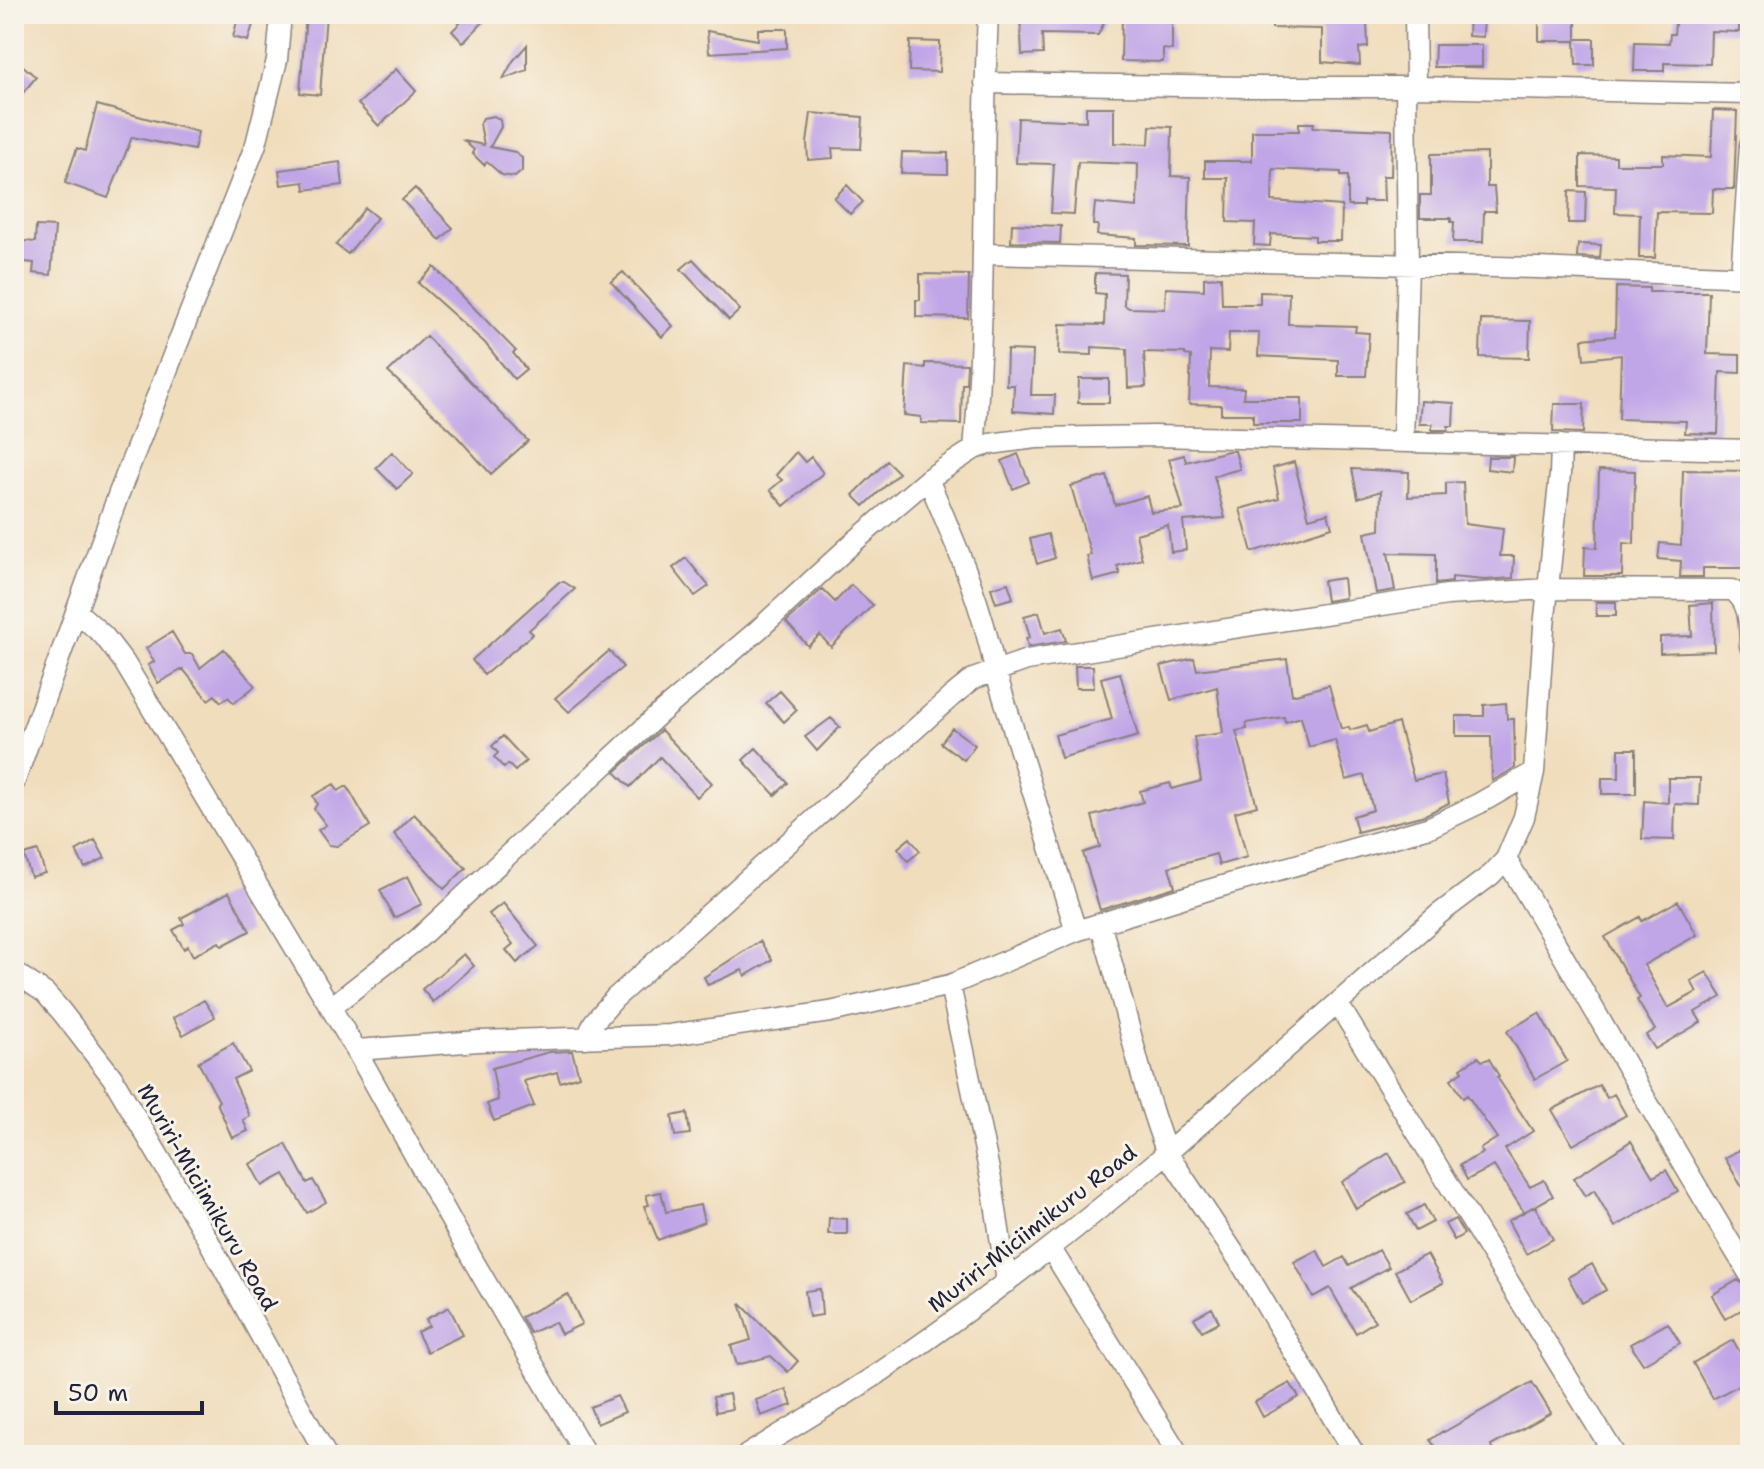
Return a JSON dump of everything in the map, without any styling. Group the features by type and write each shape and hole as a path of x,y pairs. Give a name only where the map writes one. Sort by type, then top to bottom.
{"street":[{"path":"14,783 170,360 256,144 277,60 281,14"},
{"path":"974,449 984,254 988,14"},
{"path":"1403,442 1415,14"},
{"path":"985,83 1750,94"},
{"path":"984,254 1746,276 1750,145"},
{"path":"331,1007 419,938 658,715 928,479 974,449 1012,440 1102,436 1750,450"},
{"path":"1100,924 1118,980 1143,1087 1167,1153 1439,914 1491,875 1506,859 1524,817 1534,772 1561,445"},
{"path":"928,479 972,581 987,627 995,670 1076,931"},
{"path":"587,1038 594,1022 615,998 952,696 973,679 995,670 1049,655 1305,615 1447,595 1547,589 1732,590 1741,596 1746,606 1750,646"},
{"path":"76,611 104,636 124,662 331,1007 586,1455"},
{"path":"356,1050 479,1041 670,1035 830,1012 950,985 1076,931 1430,827 1534,772"},
{"path":"1506,859 1750,1275"},
{"name":"Muriri-Miciimikuru Road","path":"21,976 61,1011 112,1077 207,1238 326,1455"},
{"path":"950,985 992,1184 1007,1282"},
{"path":"1338,1004 1615,1455"},
{"name":"Muriri-Miciimikuru Road","path":"747,1455 876,1375 1007,1282 1167,1153 1242,1265 1355,1455"},
{"path":"1051,1249 1179,1455"}],"building":[{"path":"239,14 256,14 248,41 233,37"},
{"path":"306,14 326,14 320,95 300,93"},
{"path":"451,14 491,14 463,43 452,31 460,23"},
{"path":"1020,14 1108,14 1098,35 1042,34 1043,54 1022,55"},
{"path":"1122,14 1172,14 1172,50 1163,49 1163,62 1121,61"},
{"path":"1272,14 1346,14 1346,22 1367,22 1368,47 1359,48 1360,65 1322,62 1322,29 1272,28"},
{"path":"1469,14 1484,14 1483,37 1468,36"},
{"path":"1539,14 1576,14 1576,39 1594,39 1594,65 1576,65 1575,41 1539,41"},
{"path":"1676,14 1739,14 1739,32 1711,31 1710,64 1664,63 1664,71 1634,71 1635,42 1669,43 1670,34 1674,34"},
{"path":"758,29 787,29 787,48 709,53 707,31 758,40"},
{"path":"910,41 940,42 939,72 909,71"},
{"path":"527,45 527,70 503,79 513,61"},
{"path":"1435,45 1482,45 1482,67 1434,67"},
{"path":"14,58 36,77 23,93 14,85"},
{"path":"396,69 416,91 379,126 358,104"},
{"path":"97,105 198,132 194,150 132,137 108,198 65,183 77,148 85,151"},
{"path":"1086,107 1114,107 1114,143 1149,144 1150,126 1172,127 1171,176 1190,177 1188,246 1136,245 1136,238 1097,235 1098,225 1093,225 1095,203 1137,207 1138,164 1078,162 1074,214 1051,213 1054,164 1016,163 1018,118 1086,121"},
{"path":"1713,110 1737,111 1734,189 1713,189 1712,213 1657,212 1655,258 1639,258 1640,214 1615,213 1616,187 1580,186 1580,155 1616,156 1616,164 1663,164 1663,155 1711,157"},
{"path":"811,113 863,117 861,149 832,148 833,158 808,160"},
{"path":"494,116 500,120 501,127 490,147 515,152 522,158 522,171 515,177 502,175 487,162 484,165 464,141 484,145 480,124 483,118"},
{"path":"1299,123 1314,123 1313,127 1392,130 1391,176 1383,176 1384,201 1363,201 1363,206 1348,206 1348,176 1341,176 1341,172 1273,169 1272,201 1342,206 1341,241 1315,241 1315,236 1271,234 1270,246 1254,245 1255,223 1227,222 1228,178 1205,178 1205,161 1252,161 1252,131 1299,131"},
{"path":"902,152 948,153 948,174 901,173"},
{"path":"1487,153 1487,187 1494,187 1496,211 1484,211 1483,242 1453,242 1454,222 1451,218 1420,218 1420,195 1431,195 1431,154"},
{"path":"340,162 343,185 305,190 304,182 281,185 279,170"},
{"path":"847,185 863,202 850,214 834,198"},
{"path":"415,188 453,228 440,240 402,200"},
{"path":"1569,191 1586,192 1585,223 1568,223"},
{"path":"365,208 377,218 348,254 336,245"},
{"path":"1012,224 1061,226 1060,243 1011,242"},
{"path":"36,226 55,227 51,275 33,273 34,263 14,261 14,240 35,242"},
{"path":"1578,244 1601,245 1600,258 1577,257"},
{"path":"693,259 740,310 729,320 681,269"},
{"path":"434,267 516,351 513,353 526,369 514,379 485,343 418,283"},
{"path":"623,272 673,326 662,337 611,282"},
{"path":"1095,273 1125,274 1124,305 1129,308 1165,309 1166,288 1204,290 1204,278 1221,277 1222,304 1260,304 1260,292 1289,293 1288,324 1356,326 1355,332 1369,333 1366,376 1338,376 1338,360 1258,356 1259,333 1229,333 1228,352 1210,351 1209,387 1244,388 1243,398 1302,398 1302,423 1253,423 1253,414 1221,414 1221,405 1189,404 1191,356 1185,353 1144,352 1146,387 1128,388 1127,349 1092,347 1092,355 1059,354 1060,324 1104,325 1105,294 1095,293"},
{"path":"920,274 969,275 968,318 916,317 916,300 920,300"},
{"path":"1616,287 1649,288 1649,292 1709,292 1707,354 1740,355 1740,373 1720,372 1718,434 1685,433 1686,421 1619,419 1621,355 1584,359 1582,339 1615,336"},
{"path":"1481,320 1530,321 1529,358 1480,357"},
{"path":"426,336 528,441 491,474 451,430 388,372"},
{"path":"1007,350 1033,351 1031,395 1055,395 1054,414 1013,411 1014,385 1006,385"},
{"path":"925,363 967,364 966,384 962,384 961,424 921,423 921,417 904,415 907,366 925,368"},
{"path":"1079,379 1109,379 1109,403 1078,403"},
{"path":"1421,401 1454,403 1453,426 1448,426 1448,430 1432,430 1432,424 1419,424"},
{"path":"1554,404 1584,404 1583,433 1553,432"},
{"path":"1235,451 1240,469 1214,476 1225,518 1183,521 1186,550 1171,552 1168,525 1136,534 1142,559 1117,566 1120,574 1093,581 1087,556 1091,555 1071,486 1107,476 1115,505 1147,496 1151,512 1183,509 1169,459 1184,455 1186,462"},
{"path":"392,452 413,474 397,489 376,468"},
{"path":"796,452 805,462 811,457 823,473 784,506 770,490 782,480 776,475"},
{"path":"1018,454 1029,482 1013,489 1002,461"},
{"path":"1488,457 1513,457 1512,472 1487,469"},
{"path":"887,461 899,473 864,506 853,495"},
{"path":"1294,462 1309,518 1328,513 1332,527 1252,552 1240,509 1279,498 1273,468"},
{"path":"1352,469 1409,472 1408,497 1446,495 1446,483 1463,482 1465,524 1503,529 1500,556 1514,556 1513,578 1485,580 1452,577 1452,582 1436,584 1436,554 1388,553 1395,590 1376,593 1365,533 1380,530 1381,491 1358,498"},
{"path":"1599,470 1635,471 1634,544 1623,543 1622,576 1584,576 1585,547 1597,548"},
{"path":"1683,470 1750,471 1744,568 1703,568 1703,577 1680,577 1681,561 1658,559 1660,543 1681,545"},
{"path":"1048,534 1055,558 1037,564 1030,539"},
{"path":"686,558 709,586 695,596 673,568"},
{"path":"1343,578 1345,598 1326,601 1323,581"},
{"path":"559,582 575,589 529,630 533,634 484,675 472,660"},
{"path":"1008,583 1013,598 996,603 991,588"},
{"path":"851,585 873,605 831,647 820,635 808,646 786,622 822,589 835,602"},
{"path":"1596,602 1616,602 1616,616 1596,616"},
{"path":"1713,603 1714,651 1660,653 1660,637 1692,636 1690,605"},
{"path":"1039,612 1045,633 1062,628 1066,641 1028,647 1026,638 1030,637 1024,616"},
{"path":"172,632 185,654 192,654 200,668 224,649 255,686 234,703 228,697 221,702 215,695 208,700 183,669 158,683 148,665 154,662 146,648"},
{"path":"609,651 623,667 569,712 555,698"},
{"path":"1194,658 1197,670 1287,659 1292,695 1329,685 1341,729 1367,725 1369,732 1398,723 1414,780 1443,774 1449,803 1425,815 1357,832 1353,816 1373,810 1364,775 1346,780 1335,740 1309,747 1301,717 1285,722 1284,717 1246,723 1247,729 1236,731 1257,806 1235,812 1247,857 1219,865 1216,854 1169,867 1175,887 1100,910 1083,853 1100,847 1092,816 1143,802 1140,791 1170,783 1172,789 1201,781 1194,737 1223,733 1217,687 1171,700 1161,666"},
{"path":"1075,666 1093,666 1094,688 1076,688"},
{"path":"1120,673 1138,736 1061,758 1055,735 1112,719 1101,678"},
{"path":"780,691 797,710 784,722 766,703"},
{"path":"1506,703 1507,719 1514,719 1515,768 1492,781 1491,736 1456,736 1456,716 1484,716 1484,705"},
{"path":"831,718 840,727 817,751 805,737"},
{"path":"952,728 975,745 964,760 941,743"},
{"path":"661,730 712,783 697,797 660,757 630,787 615,772"},
{"path":"503,736 526,761 515,771 508,764 504,768 494,757 498,753 492,746"},
{"path":"756,748 788,783 775,795 743,760"},
{"path":"1619,749 1636,749 1636,794 1602,794 1602,778 1619,778"},
{"path":"1668,778 1700,778 1699,805 1675,804 1674,840 1642,839 1644,801 1668,803"},
{"path":"334,784 338,791 347,786 370,826 337,846 329,845 318,830 326,825 314,809 317,804 313,796"},
{"path":"414,814 466,868 444,889 394,834"},
{"path":"910,838 920,851 908,861 898,848"},
{"path":"95,840 105,858 85,868 76,851"},
{"path":"38,851 45,873 31,877 24,855"},
{"path":"408,876 422,904 394,918 380,890"},
{"path":"229,892 250,931 222,946 219,942 193,956 188,946 184,949 173,930 184,924 181,918"},
{"path":"1678,901 1697,935 1644,965 1668,1008 1697,992 1691,981 1707,972 1722,997 1695,1012 1701,1022 1655,1049 1646,1035 1655,1030 1605,937 1640,917 1642,921"},
{"path":"503,903 538,946 517,963 506,950 513,944 489,914"},
{"path":"760,941 772,960 745,976 742,970 708,985 704,977"},
{"path":"464,954 474,966 433,1002 422,989"},
{"path":"204,1000 215,1017 183,1035 173,1018"},
{"path":"1539,1013 1567,1061 1535,1079 1507,1031"},
{"path":"233,1043 249,1071 233,1079 250,1116 243,1120 248,1131 232,1138 217,1103 219,1101 198,1062"},
{"path":"572,1051 579,1076 560,1082 557,1072 524,1081 534,1106 494,1121 487,1104 498,1100 492,1068 549,1052"},
{"path":"1478,1057 1482,1061 1489,1059 1497,1077 1533,1131 1505,1149 1530,1187 1544,1180 1553,1196 1524,1212 1494,1166 1467,1180 1460,1165 1483,1153 1480,1149 1497,1138 1467,1095 1463,1098 1451,1079"},
{"path":"1599,1085 1607,1098 1614,1094 1626,1115 1573,1145 1552,1110"},
{"path":"687,1113 690,1134 675,1136 672,1116"},
{"path":"1631,1141 1653,1177 1666,1170 1678,1191 1615,1227 1594,1190 1586,1196 1574,1178"},
{"path":"286,1144 307,1183 313,1180 326,1202 307,1213 284,1174 262,1186 250,1164"},
{"path":"1739,1150 1742,1156 1750,1152 1750,1201 1725,1158"},
{"path":"1389,1153 1405,1182 1356,1209 1342,1182"},
{"path":"661,1192 666,1212 700,1205 704,1222 658,1240 644,1206 649,1205 646,1195"},
{"path":"1424,1205 1433,1222 1416,1231 1407,1214"},
{"path":"1535,1206 1553,1239 1526,1254 1508,1221"},
{"path":"829,1218 847,1219 847,1234 828,1234"},
{"path":"1455,1219 1464,1234 1454,1240 1445,1224"},
{"path":"1317,1250 1326,1267 1344,1257 1349,1266 1379,1250 1389,1267 1351,1288 1375,1321 1356,1333 1330,1288 1313,1297 1294,1262"},
{"path":"1427,1254 1443,1283 1411,1300 1395,1271"},
{"path":"1592,1264 1606,1290 1582,1303 1568,1277"},
{"path":"1738,1280 1750,1292 1750,1305 1725,1319 1712,1295"},
{"path":"820,1289 822,1315 809,1317 805,1291"},
{"path":"568,1294 582,1324 561,1334 555,1322 530,1333 521,1317"},
{"path":"740,1303 798,1361 788,1372 771,1356 737,1365 731,1346 751,1340"},
{"path":"449,1307 463,1335 427,1352 417,1332 429,1326 426,1319"},
{"path":"1212,1308 1219,1322 1202,1331 1194,1318"},
{"path":"1668,1323 1680,1343 1643,1364 1630,1344"},
{"path":"1733,1340 1750,1370 1750,1379 1713,1399 1693,1363"},
{"path":"1532,1382 1551,1413 1491,1446 1494,1455 1417,1455 1434,1445 1430,1440 1443,1431"},
{"path":"1290,1383 1299,1397 1263,1417 1255,1402"},
{"path":"786,1389 792,1405 761,1416 756,1400"},
{"path":"729,1394 732,1409 716,1412 713,1397"},
{"path":"617,1396 625,1412 597,1424 590,1407"}]}
